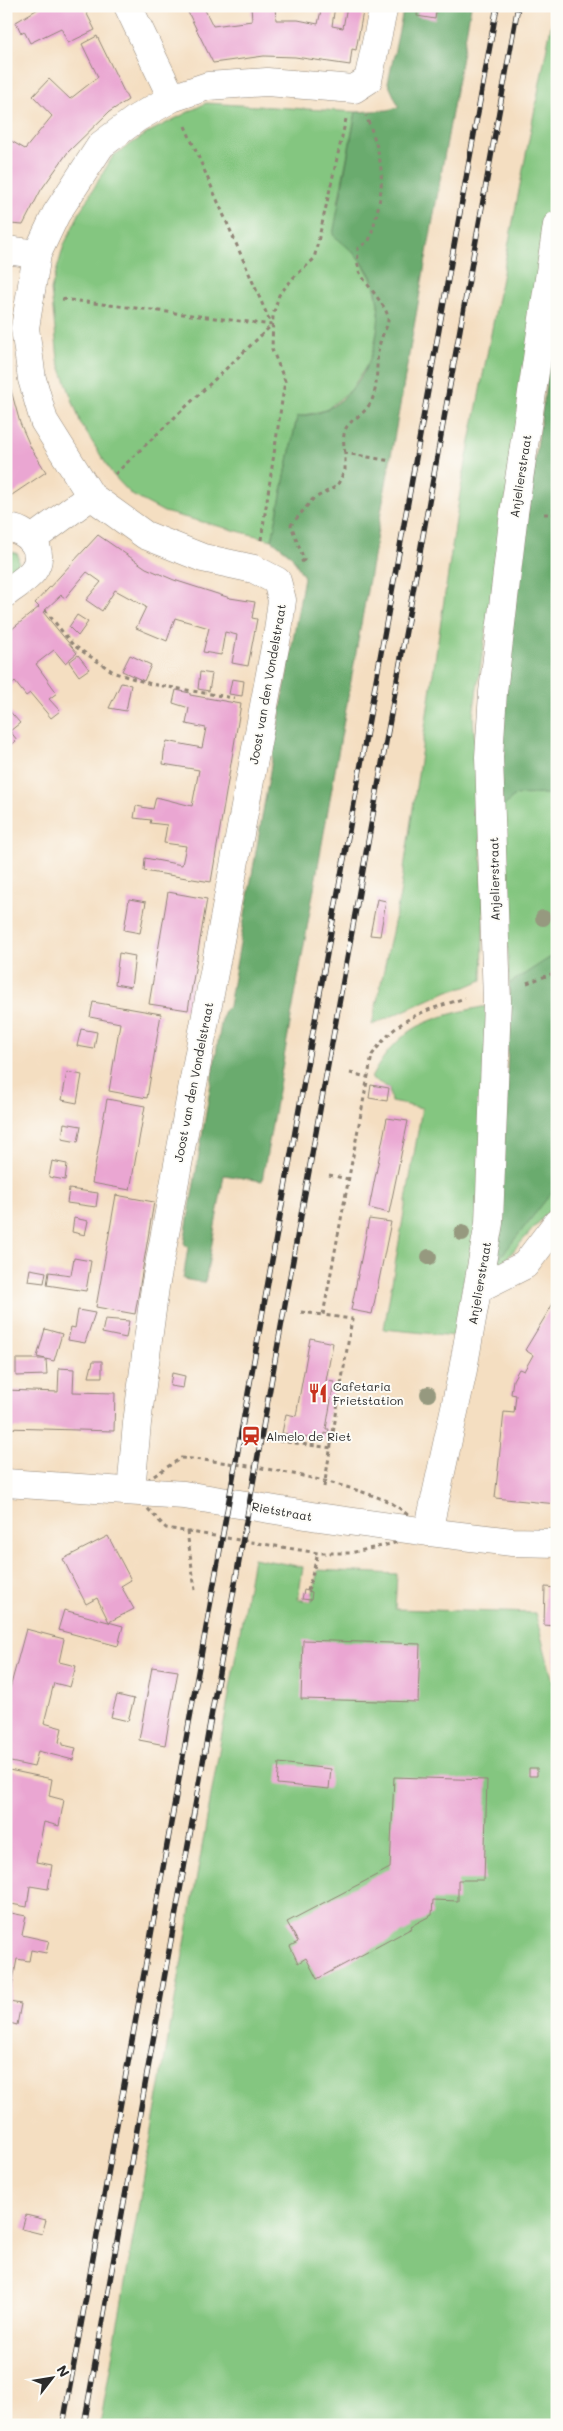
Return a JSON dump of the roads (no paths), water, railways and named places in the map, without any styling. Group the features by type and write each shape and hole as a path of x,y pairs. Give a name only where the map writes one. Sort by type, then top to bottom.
{"street":[{"path":"128,6 172,98"},
{"path":"31,540 91,496 44,421 16,327 30,295 37,254 56,214 101,145 137,118 172,98 208,86 257,83 354,89 368,80 384,6"},
{"name":"Anjelierstraat","path":"428,1532 479,1288 489,1223 497,1001 489,756 494,692 514,513 557,225"},
{"path":"6,250 37,254"},
{"name":"Joost van den Vondelstraat","path":"91,496 145,535 204,558 254,569 277,581 282,600 278,631 155,1287 137,1423 131,1491"},
{"path":"6,528 20,531 38,549 38,559 34,570 6,593"},
{"path":"479,1288 525,1265 557,1223"},
{"name":"Rietstraat","path":"6,1483 184,1495 318,1517 428,1532 512,1542 557,1543"}],"water":[{"path":"557,737 557,817 548,794 555,774 552,755"}],"railway":[{"path":"63,2425 497,6"},
{"path":"84,2425 518,6"}],"place":[{"name":"Cafetaria Frietstation","path":"318,1393"},
{"name":"Almelo de Riet","path":"251,1436"}]}
